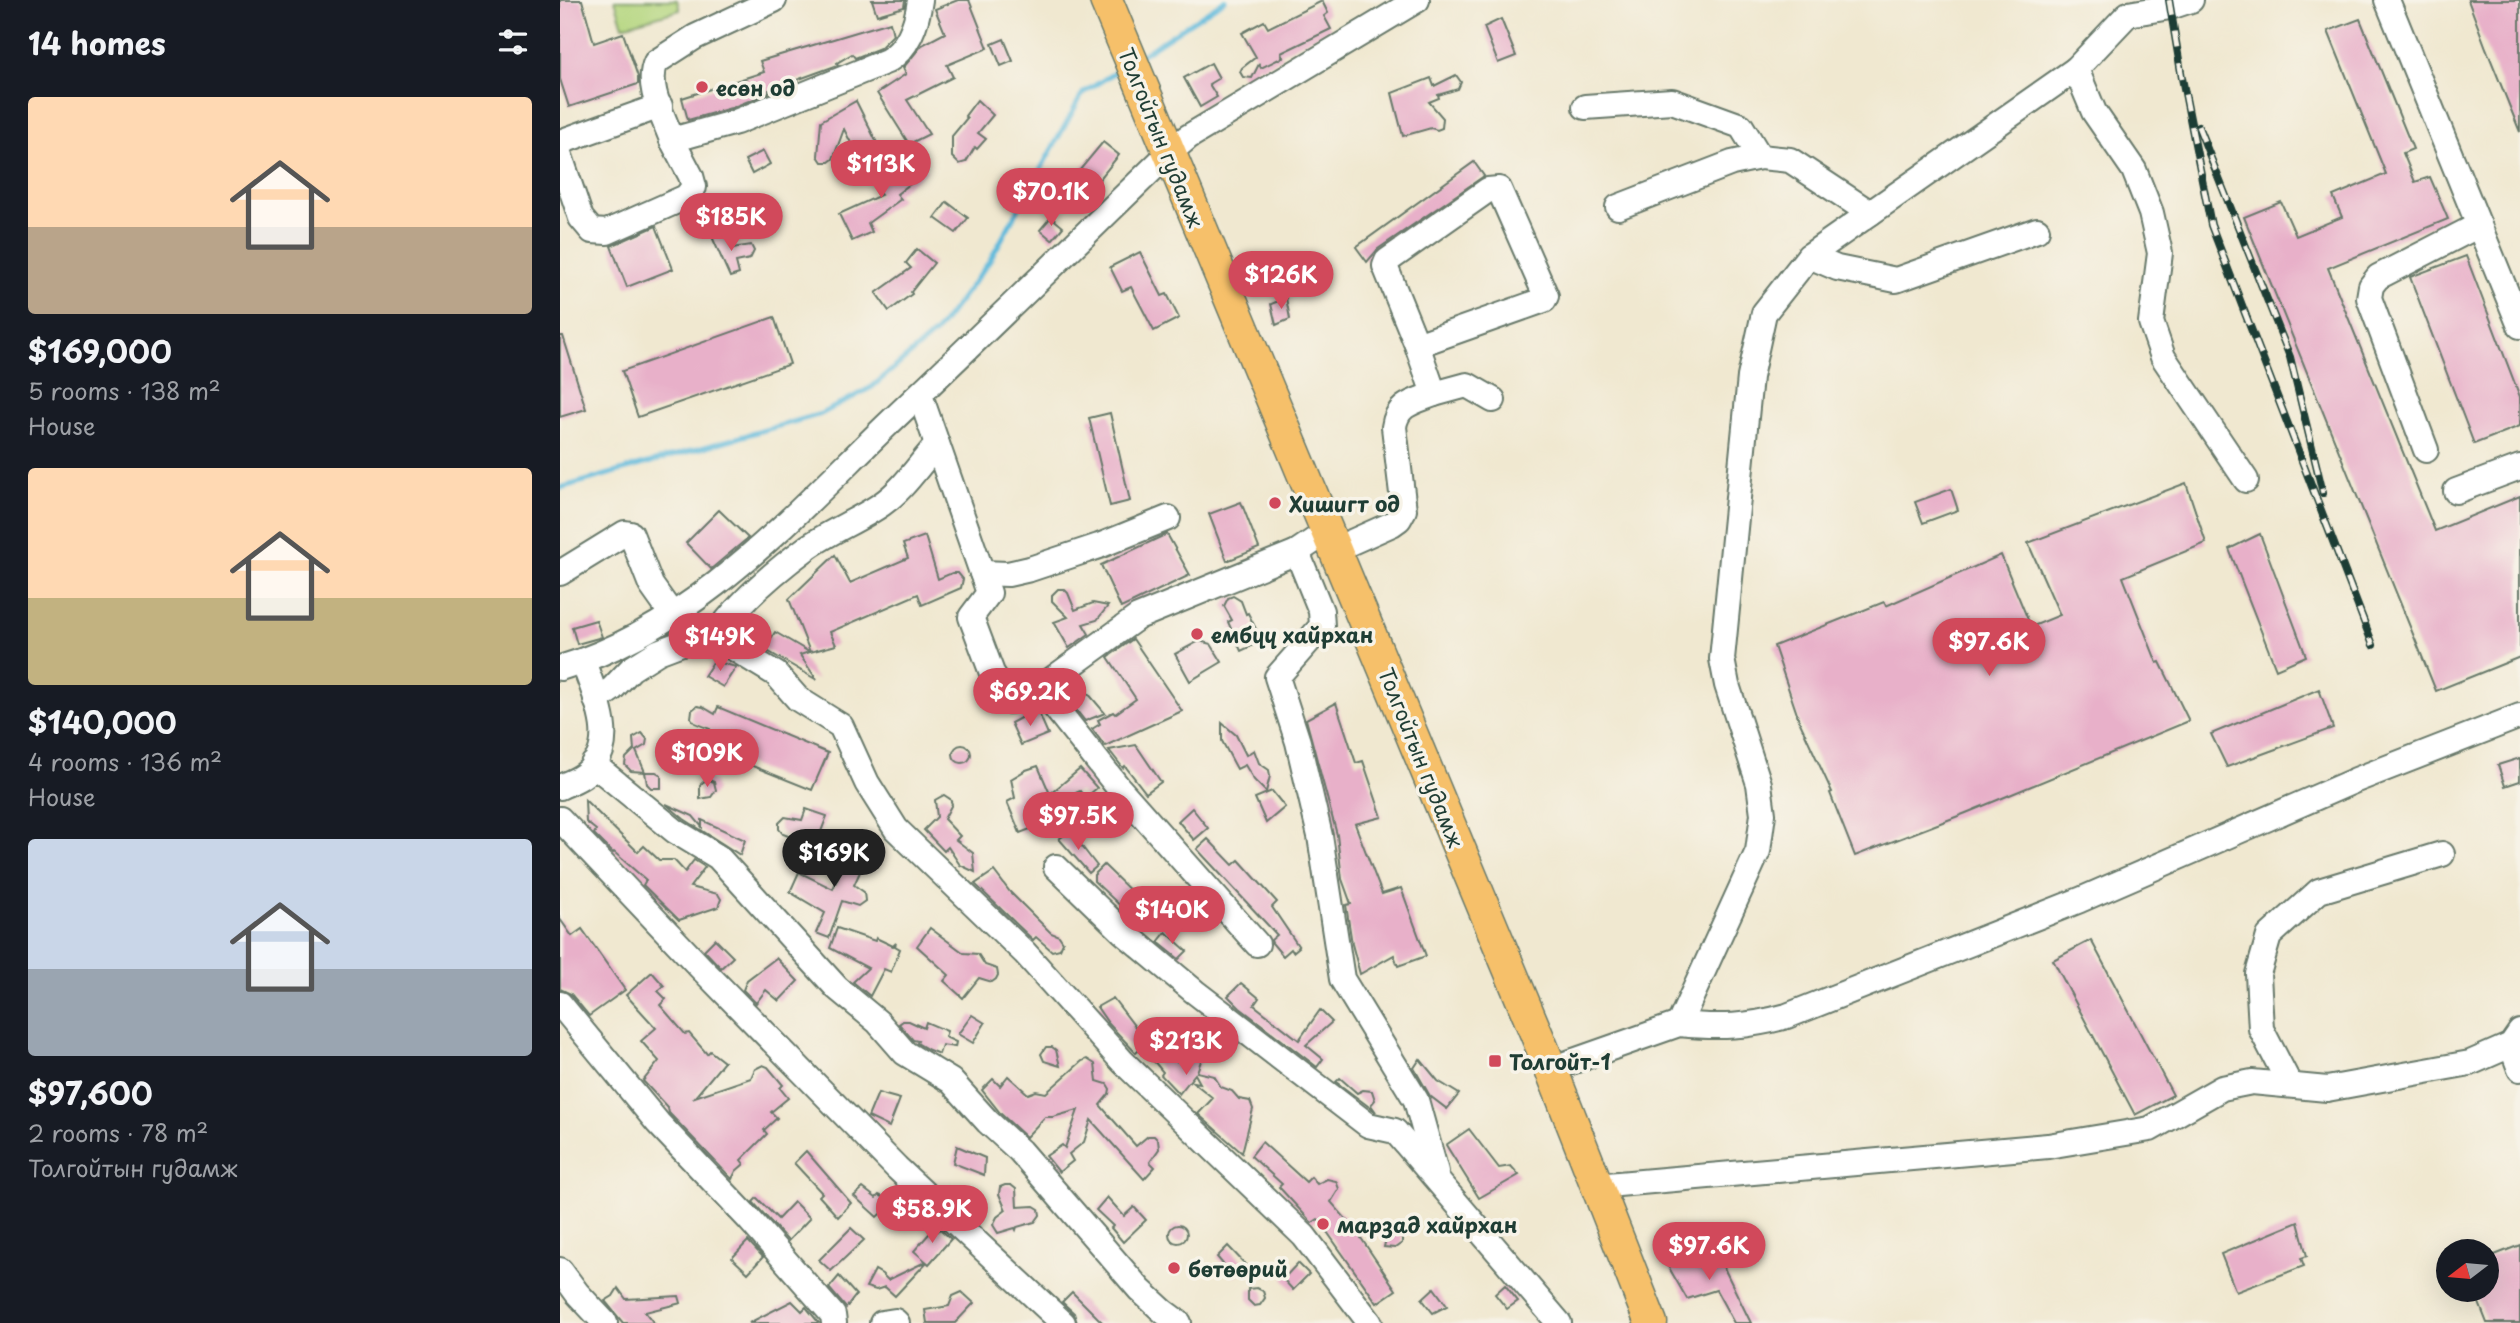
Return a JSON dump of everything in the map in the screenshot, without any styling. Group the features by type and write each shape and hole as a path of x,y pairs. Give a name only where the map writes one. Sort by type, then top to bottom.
{"main road":[{"name":"Толгойтын гудамж","path":"1108,5 1550,1069 1650,1323"}],"street":[{"path":"560,156 564,183 581,218 592,231 607,232 686,197 694,187 672,140 653,89 653,69 656,62 695,37 774,0"},
{"path":"672,140 736,122 887,61 907,44 920,0"},
{"path":"560,787 586,774 603,750 604,724 596,699 572,665 631,641 673,616 752,554 1188,137 1417,0"},
{"path":"1679,1024 1758,851 1763,814 1759,784 1727,685 1722,659 1749,377 1764,313 1809,256 2076,69 2124,7 2170,7 2191,0"},
{"path":"2387,0 2520,326"},
{"path":"2076,69 2094,112 2134,170 2151,213 2160,253 2151,322 2164,357 2246,480"},
{"path":"1585,107 1672,101 1741,126 1760,157"},
{"path":"560,142 660,106"},
{"path":"1618,206 1732,163 1760,157 1790,160 1870,213"},
{"path":"1417,345 1546,296 1499,189 1488,190 1385,265 1434,394"},
{"path":"2426,450 2369,298 2371,286 2378,276 2479,225"},
{"path":"1809,256 1837,268 1896,280 2037,230"},
{"path":"919,395 989,593 971,617 992,673 1010,701 1040,688 1138,617 1297,552 1392,524 1404,510 1394,427 1395,416 1402,407 1467,385 1493,400"},
{"path":"715,637 727,620 755,592 809,547 884,503 911,477 937,445"},
{"path":"2456,491 2520,467"},
{"path":"982,573 1008,574 1030,569 1099,546 1168,518"},
{"path":"560,573 625,533 631,534 652,585 673,616"},
{"path":"1297,552 1321,611 1322,626 1277,677 1298,741 1320,836 1342,979 1416,1100 1438,1179"},
{"path":"596,699 612,689 631,669 658,652 695,638 715,637 776,674 798,699 841,726 867,783 896,829 1025,953 1123,1062 1304,1236 1370,1323"},
{"path":"1040,688 1118,787 1257,944"},
{"path":"1550,1069 1679,1024 1750,1026 1787,1016 2080,900 2357,780 2520,716"},
{"path":"593,764 676,831 718,857 837,988 878,1022 905,1053 951,1081 988,1122 1020,1151 1140,1290 1180,1323"},
{"path":"560,818 700,968 897,1168 1063,1323"},
{"path":"2290,1086 2261,1029 2258,974 2269,936 2319,891 2442,854"},
{"path":"1056,867 1122,931 1195,992 1368,1125 1395,1131 1559,1323"},
{"path":"560,1004 659,1122 833,1315 834,1323"},
{"path":"1596,1186 2048,1146 2150,1129 2222,1088 2252,1082 2327,1089 2392,1079 2470,1063 2515,1039 2520,1069"},
{"path":"560,1270 576,1293 605,1323"},
{"path":"882,1323 897,1323"}],"green space":[{"path":"615,0 677,0 680,10 623,26"}],"building":[{"path":"560,0 582,0 594,43 623,33 638,84 569,107 560,79"},
{"path":"872,0 905,0 904,7 877,15"},
{"path":"958,0 969,0 988,48 947,65 953,77 907,100 929,134 909,144 877,93 906,74 903,68 922,45 945,33 935,9"},
{"path":"2468,0 2520,0 2520,132 2486,48"},
{"path":"1322,1 1328,13 1324,16 1331,29 1281,53 1283,57 1261,68 1259,64 1252,78 1243,77 1240,72 1242,68 1256,57 1242,33 1264,21 1268,28"},
{"path":"1501,19 1516,56 1498,63 1484,27"},
{"path":"2360,19 2413,149 2403,153 2415,182 2430,177 2448,219 2328,268 2435,531 2520,496 2520,657 2436,691 2244,217 2281,202 2296,236 2342,217 2333,196 2386,174 2328,31"},
{"path":"890,22 893,35 880,48 855,58 852,54 837,63 838,65 769,90 769,93 731,108 688,120 682,98 764,72 760,61"},
{"path":"1004,39 1013,61 1001,66 992,44"},
{"path":"1211,63 1219,78 1209,84 1217,97 1200,107 1184,78"},
{"path":"1456,75 1461,82 1458,89 1438,95 1439,98 1429,102 1443,118 1442,128 1431,128 1403,136 1392,93 1431,78 1434,86"},
{"path":"977,100 993,115 978,133 986,139 977,149 975,147 966,162 959,164 952,157 952,136"},
{"path":"856,101 884,157 863,167 844,129 833,159 822,162 818,156 821,121"},
{"path":"1103,142 1119,155 1086,196 1069,183"},
{"path":"763,151 770,164 752,174 745,160"},
{"path":"916,157 927,171 897,194 901,199 868,223 872,232 852,241 839,214 881,195 875,188"},
{"path":"1474,162 1484,176 1378,249 1367,262 1356,247"},
{"path":"947,202 968,218 956,233 935,218"},
{"path":"1051,217 1063,227 1052,240 1040,230"},
{"path":"656,226 673,269 627,287 611,246"},
{"path":"716,233 728,233 732,248 751,245 754,251 750,259 736,262 739,274 730,277 713,239"},
{"path":"917,249 934,263 912,294 889,311 876,293 911,268 906,263"},
{"path":"1140,252 1162,296 1167,294 1179,318 1154,331 1131,287 1122,291 1110,267"},
{"path":"2466,256 2520,397 2520,426 2474,444 2410,277"},
{"path":"1286,298 1290,319 1276,325 1271,304"},
{"path":"774,317 790,364 638,417 622,371"},
{"path":"560,336 563,336 586,409 560,417"},
{"path":"1110,413 1130,501 1110,506 1089,418"},
{"path":"2186,483 2206,543 2123,577 2157,663 2160,662 2189,721 1855,856 1830,793 1832,792 1800,723 1774,646 1884,602 1886,606 2001,555 2031,627 2060,615 2028,543"},
{"path":"1951,489 1958,510 1923,523 1915,502"},
{"path":"1241,502 1259,548 1227,561 1209,514"},
{"path":"719,510 748,538 711,569 686,543"},
{"path":"1167,534 1190,575 1121,608 1101,565"},
{"path":"2260,534 2306,656 2276,669 2229,549"},
{"path":"925,536 938,579 958,573 963,579 961,588 922,605 918,594 830,632 836,645 810,652 789,599 835,555 850,583 908,558 903,544"},
{"path":"1058,589 1064,589 1068,593 1075,610 1093,603 1108,606 1097,620 1083,624 1089,634 1069,648 1054,622 1068,617 1052,601 1052,595"},
{"path":"1233,596 1241,601 1262,641 1241,651 1228,622 1232,620 1224,606 1228,598"},
{"path":"596,620 602,637 577,644 572,627"},
{"path":"750,620 772,637 775,632 809,652 800,655 817,680 740,635"},
{"path":"1133,639 1182,711 1105,746 1092,729 1100,724 1098,720 1113,712 1115,714 1136,699 1108,657"},
{"path":"1199,641 1211,644 1222,662 1190,681 1175,654"},
{"path":"714,661 736,667 723,687 704,676"},
{"path":"1081,685 1105,713 1085,721 1066,697"},
{"path":"2319,689 2333,728 2227,767 2211,734"},
{"path":"1336,703 1356,763 1363,761 1382,817 1355,824 1382,894 1401,888 1426,956 1398,966 1394,955 1360,974 1352,944 1346,905 1351,904 1342,879 1337,835 1306,719"},
{"path":"697,706 715,714 718,707 828,753 812,790 703,746 710,729 695,723 691,718 692,710"},
{"path":"1037,709 1048,734 1021,745 1011,723"},
{"path":"1222,723 1236,735 1246,755 1254,750 1259,763 1269,770 1266,792 1254,780 1245,765 1237,769 1222,741"},
{"path":"642,733 647,739 646,745 636,751 645,772 631,771 625,765 626,758 634,750 633,738"},
{"path":"962,745 968,748 971,754 968,760 962,763 956,760 953,754 956,748"},
{"path":"1136,745 1161,782 1146,793 1109,750"},
{"path":"2520,758 2520,781 2505,786 2498,765"},
{"path":"1038,766 1050,794 1080,769 1097,788 1085,798 1080,791 1028,815 1033,828 1020,833 1007,802 1015,798 1011,779"},
{"path":"645,772 661,775 661,788 651,788 647,784"},
{"path":"707,779 714,782 716,790 711,797 700,799 700,785"},
{"path":"1272,791 1285,807 1266,823 1255,798"},
{"path":"944,795 952,804 944,819 960,836 956,840 973,853 975,872 960,865 948,847 944,851 924,830 937,817 935,800"},
{"path":"585,800 638,852 644,846 659,860 674,860 685,872 694,860 705,867 690,887 718,894 721,899 718,907 679,920 643,885 646,880 594,834 596,830 586,822"},
{"path":"666,804 693,816 702,827 702,820 745,840 740,855 684,819"},
{"path":"1192,808 1208,828 1194,840 1178,821"},
{"path":"806,809 827,816 815,847 783,834 779,829 779,823 785,817 802,820"},
{"path":"1070,831 1097,866 1089,873 1059,839"},
{"path":"1208,839 1233,865 1239,860 1277,902 1272,907 1299,947 1293,952 1291,949 1283,956 1271,940 1277,935 1197,849"},
{"path":"854,841 871,848 854,885 864,892 865,901 858,906 842,901 829,938 816,933 825,913 790,892 799,872 833,889"},
{"path":"1104,865 1142,902 1129,914 1094,881 1094,875"},
{"path":"994,871 1010,892 1051,933 1059,936 1063,942 1060,949 1052,951 1036,937 1033,940 975,884"},
{"path":"1159,907 1167,914 1164,928 1150,919 1148,908"},
{"path":"560,919 572,936 582,929 625,990 589,1016 571,994 560,989"},
{"path":"837,928 875,941 876,938 893,946 896,943 895,946 900,949 891,972 884,969 870,996 853,982 868,968 830,948"},
{"path":"930,928 964,953 978,954 985,965 997,969 996,979 992,982 979,978 963,998 944,981 949,975 917,946"},
{"path":"1166,932 1187,951 1179,959 1158,942"},
{"path":"715,939 733,957 721,968 704,950"},
{"path":"2091,940 2173,1095 2135,1115 2053,960"},
{"path":"776,958 798,981 779,1001 766,990 756,1003 743,990 747,980"},
{"path":"652,972 664,986 658,991 666,999 660,1005 707,1054 710,1051 724,1062 695,1097 751,1078 755,1069 763,1065 768,1067 783,1085 780,1088 788,1098 771,1112 777,1118 764,1130 767,1134 741,1160 744,1164 732,1179 669,1113 668,1108 643,1081 659,1061 641,1041 656,1028 626,995"},
{"path":"1241,983 1259,998 1254,1005 1299,1040 1320,1010 1332,1022 1306,1045 1323,1059 1317,1067 1228,996"},
{"path":"1113,998 1139,1032 1146,1026 1158,1038 1160,1036 1177,1061 1188,1049 1199,1050 1202,1058 1197,1072 1214,1076 1221,1087 1232,1091 1239,1099 1250,1101 1253,1109 1242,1153 1198,1114 1213,1098 1193,1082 1200,1083 1195,1074 1179,1094 1161,1075 1163,1072 1142,1047 1136,1053 1108,1023 1097,1007"},
{"path":"972,1015 985,1023 973,1043 958,1034"},
{"path":"903,1021 924,1028 926,1022 947,1031 945,1037 956,1042 955,1047 942,1045 939,1054 929,1050 913,1040 899,1024"},
{"path":"1046,1047 1056,1050 1060,1066 1044,1061 1041,1054"},
{"path":"1087,1059 1095,1064 1097,1081 1107,1084 1110,1089 1100,1105 1136,1146 1148,1136 1154,1136 1158,1140 1159,1149 1150,1162 1155,1167 1144,1179 1091,1120 1084,1142 1069,1154 1073,1161 1059,1172 1046,1156 1062,1145 1065,1148 1078,1110 1045,1117 1026,1137 1001,1114 982,1090 993,1079 1000,1086 1008,1076 1028,1094 1036,1091 1046,1093"},
{"path":"1420,1059 1438,1081 1459,1094 1447,1109 1430,1096 1414,1068"},
{"path":"1340,1078 1357,1093 1363,1090 1372,1091 1375,1100 1371,1105 1376,1112 1336,1082"},
{"path":"878,1093 900,1099 889,1127 868,1117"},
{"path":"1469,1129 1499,1168 1511,1166 1519,1175 1479,1198 1446,1145"},
{"path":"1262,1142 1306,1182 1311,1177 1317,1184 1327,1179 1336,1181 1339,1189 1331,1202 1355,1229 1396,1290 1377,1303 1318,1219 1312,1223 1279,1187 1282,1184 1251,1156"},
{"path":"957,1146 985,1158 984,1175 953,1163"},
{"path":"806,1151 851,1203 838,1217 819,1196 822,1193 794,1163"},
{"path":"1005,1185 1016,1189 1017,1207 1034,1206 1039,1209 1040,1215 1035,1222 1017,1227 1016,1230 1015,1228 998,1233 993,1225 997,1217 1006,1210 999,1194 1000,1187"},
{"path":"863,1188 876,1198 879,1195 893,1202 877,1217 854,1196"},
{"path":"1107,1197 1124,1216 1134,1207 1146,1220 1123,1242 1111,1228 1113,1226 1096,1210"},
{"path":"757,1198 778,1219 794,1202 810,1218 788,1241 753,1202"},
{"path":"2298,1222 2307,1256 2301,1258 2304,1266 2236,1292 2221,1254"},
{"path":"1178,1225 1184,1228 1187,1234 1184,1240 1178,1243 1172,1240 1169,1234 1172,1228"},
{"path":"935,1227 951,1239 929,1264 914,1251"},
{"path":"851,1228 864,1240 831,1271 819,1260"},
{"path":"1394,1230 1402,1234 1402,1243 1395,1248 1384,1247 1387,1234"},
{"path":"748,1241 763,1257 748,1273 732,1258"},
{"path":"2520,1245 2520,1323 2487,1323 2479,1302 2499,1302 2499,1253"},
{"path":"1228,1246 1247,1266 1234,1277 1217,1257"},
{"path":"1715,1248 1751,1323 1734,1323 1716,1290 1687,1299 1668,1266 1682,1256 1684,1261"},
{"path":"925,1262 895,1296 885,1287 876,1290 866,1287 875,1270 888,1280"},
{"path":"1298,1263 1309,1274 1293,1290 1283,1279"},
{"path":"839,1276 856,1295 846,1308 829,1288"},
{"path":"1505,1285 1518,1301 1507,1309 1495,1294"},
{"path":"618,1288 626,1299 679,1296 681,1303 645,1312 654,1323 623,1323 605,1301 613,1296"},
{"path":"1257,1288 1263,1291 1265,1298 1260,1305 1254,1306 1248,1300 1248,1289"},
{"path":"1434,1288 1447,1306 1433,1313 1422,1299"},
{"path":"962,1292 974,1303 955,1323 927,1323 925,1310 949,1306 953,1296"},
{"path":"1072,1292 1103,1323 1077,1323 1074,1313 1062,1302"},
{"path":"792,1301 802,1311 806,1307 819,1323 749,1323"}],"waterway":[{"path":"1140,56 1225,0"},
{"path":"560,488 821,414 872,387 936,332 989,262 1083,93 1123,67"}],"railway":[{"path":"2169,0 2211,225 2373,645"},
{"path":"2198,126 2290,357 2323,493"}],"place":[{"name":"есөн од","path":"702,87"},
{"name":"Хишигт од","path":"1275,503"},
{"name":"ембүү хайрхан","path":"1197,634"},
{"name":"Толгойт-1","path":"1495,1061"},
{"name":"марзад хайрхан","path":"1323,1224"},
{"name":"бөтөөрий","path":"1174,1268"}]}
